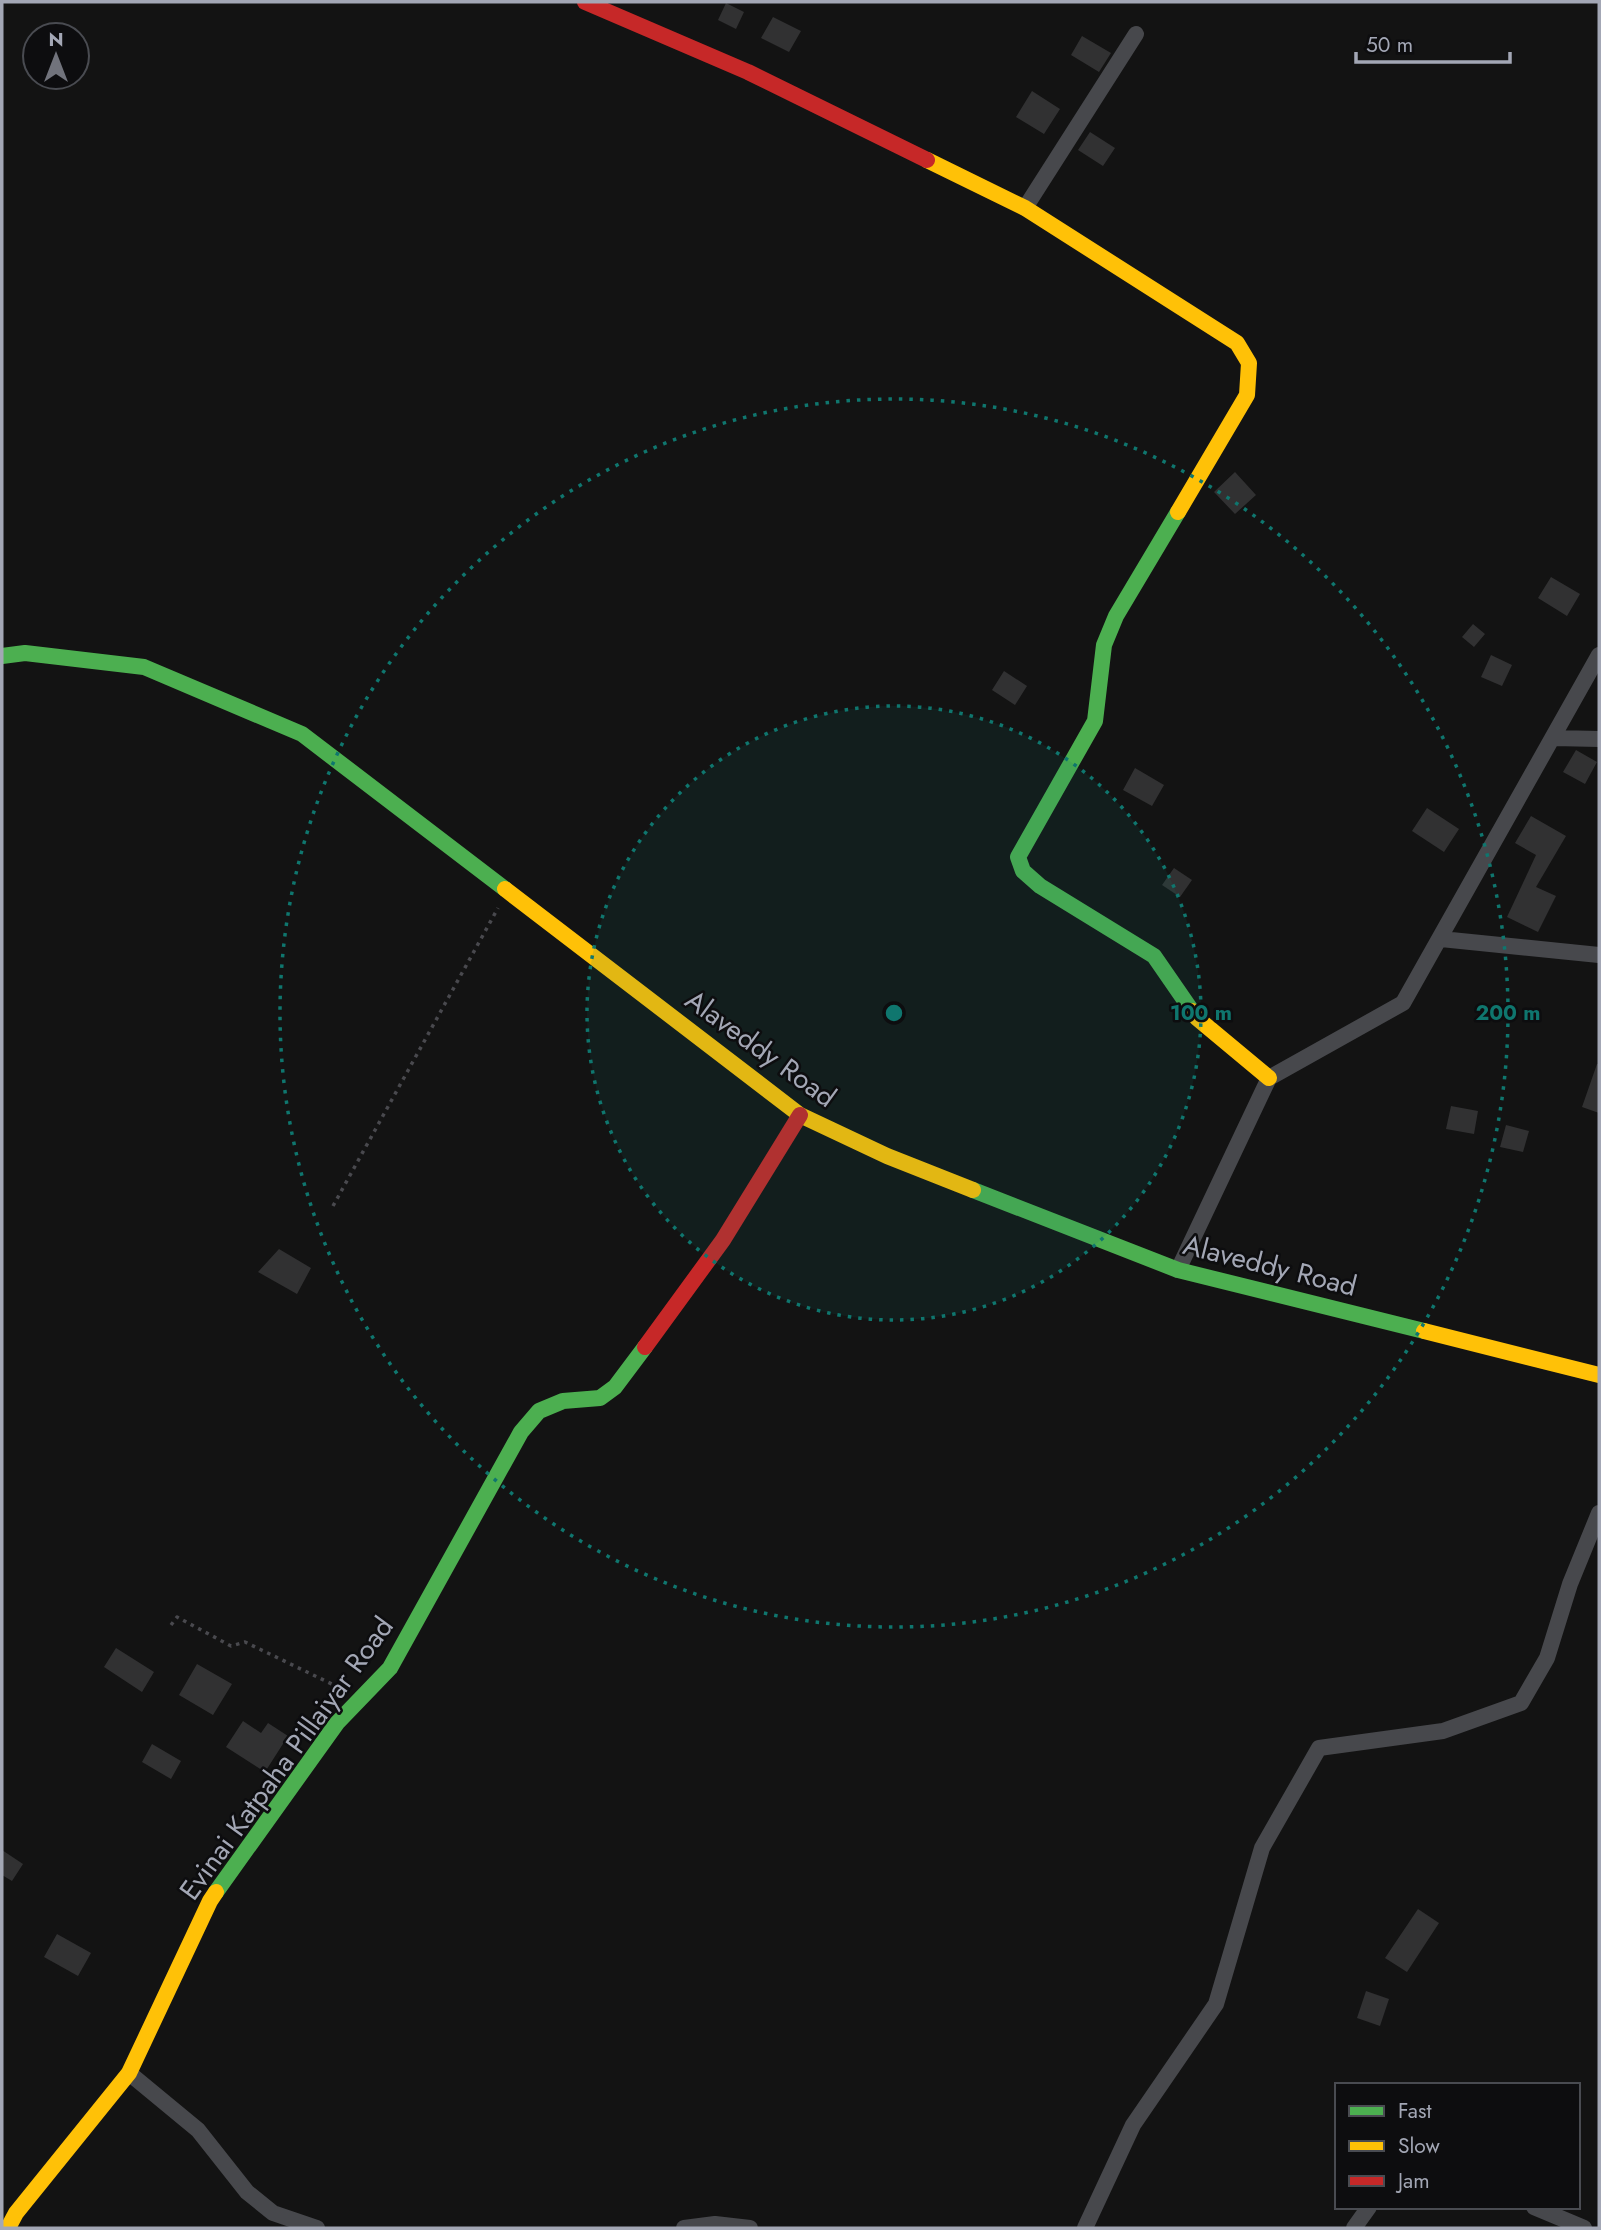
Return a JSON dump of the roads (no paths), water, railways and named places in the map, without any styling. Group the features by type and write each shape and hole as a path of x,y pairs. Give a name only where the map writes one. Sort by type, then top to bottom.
{"street":[{"path":"585,2 748,72 1025,208 1237,343 1249,363 1247,395 1116,616 1104,645 1095,721 1018,858 1023,871 1040,886 1154,956 1198,1018 1269,1078"},
{"path":"1025,208 1136,34"},
{"name":"Alaveddy Road","path":"2,656 26,653 144,667 302,734 800,1115 887,1156 1178,1270 1599,1375"},
{"path":"1178,1270 1269,1078 1403,1003 1599,655"},
{"path":"1554,738 1599,739"},
{"path":"1441,939 1599,955"},
{"name":"Evinai Katpaha Pillaiyar Road","path":"8,2228 16,2213 129,2073 210,1901 337,1723 390,1668 521,1432 539,1411 563,1401 600,1398 615,1387 723,1240 800,1115"},
{"path":"1085,2228 1133,2125 1216,2004 1262,1849 1319,1748 1443,1731 1521,1703 1547,1658 1570,1584 1599,1513"},
{"path":"129,2073 198,2130 247,2192 273,2213 317,2228"},
{"path":"1354,2228 1368,2209"},
{"path":"1539,2209 1584,2228"},
{"path":"684,2228 715,2224 750,2228"},
{"path":"2,2226 8,2228"}]}
